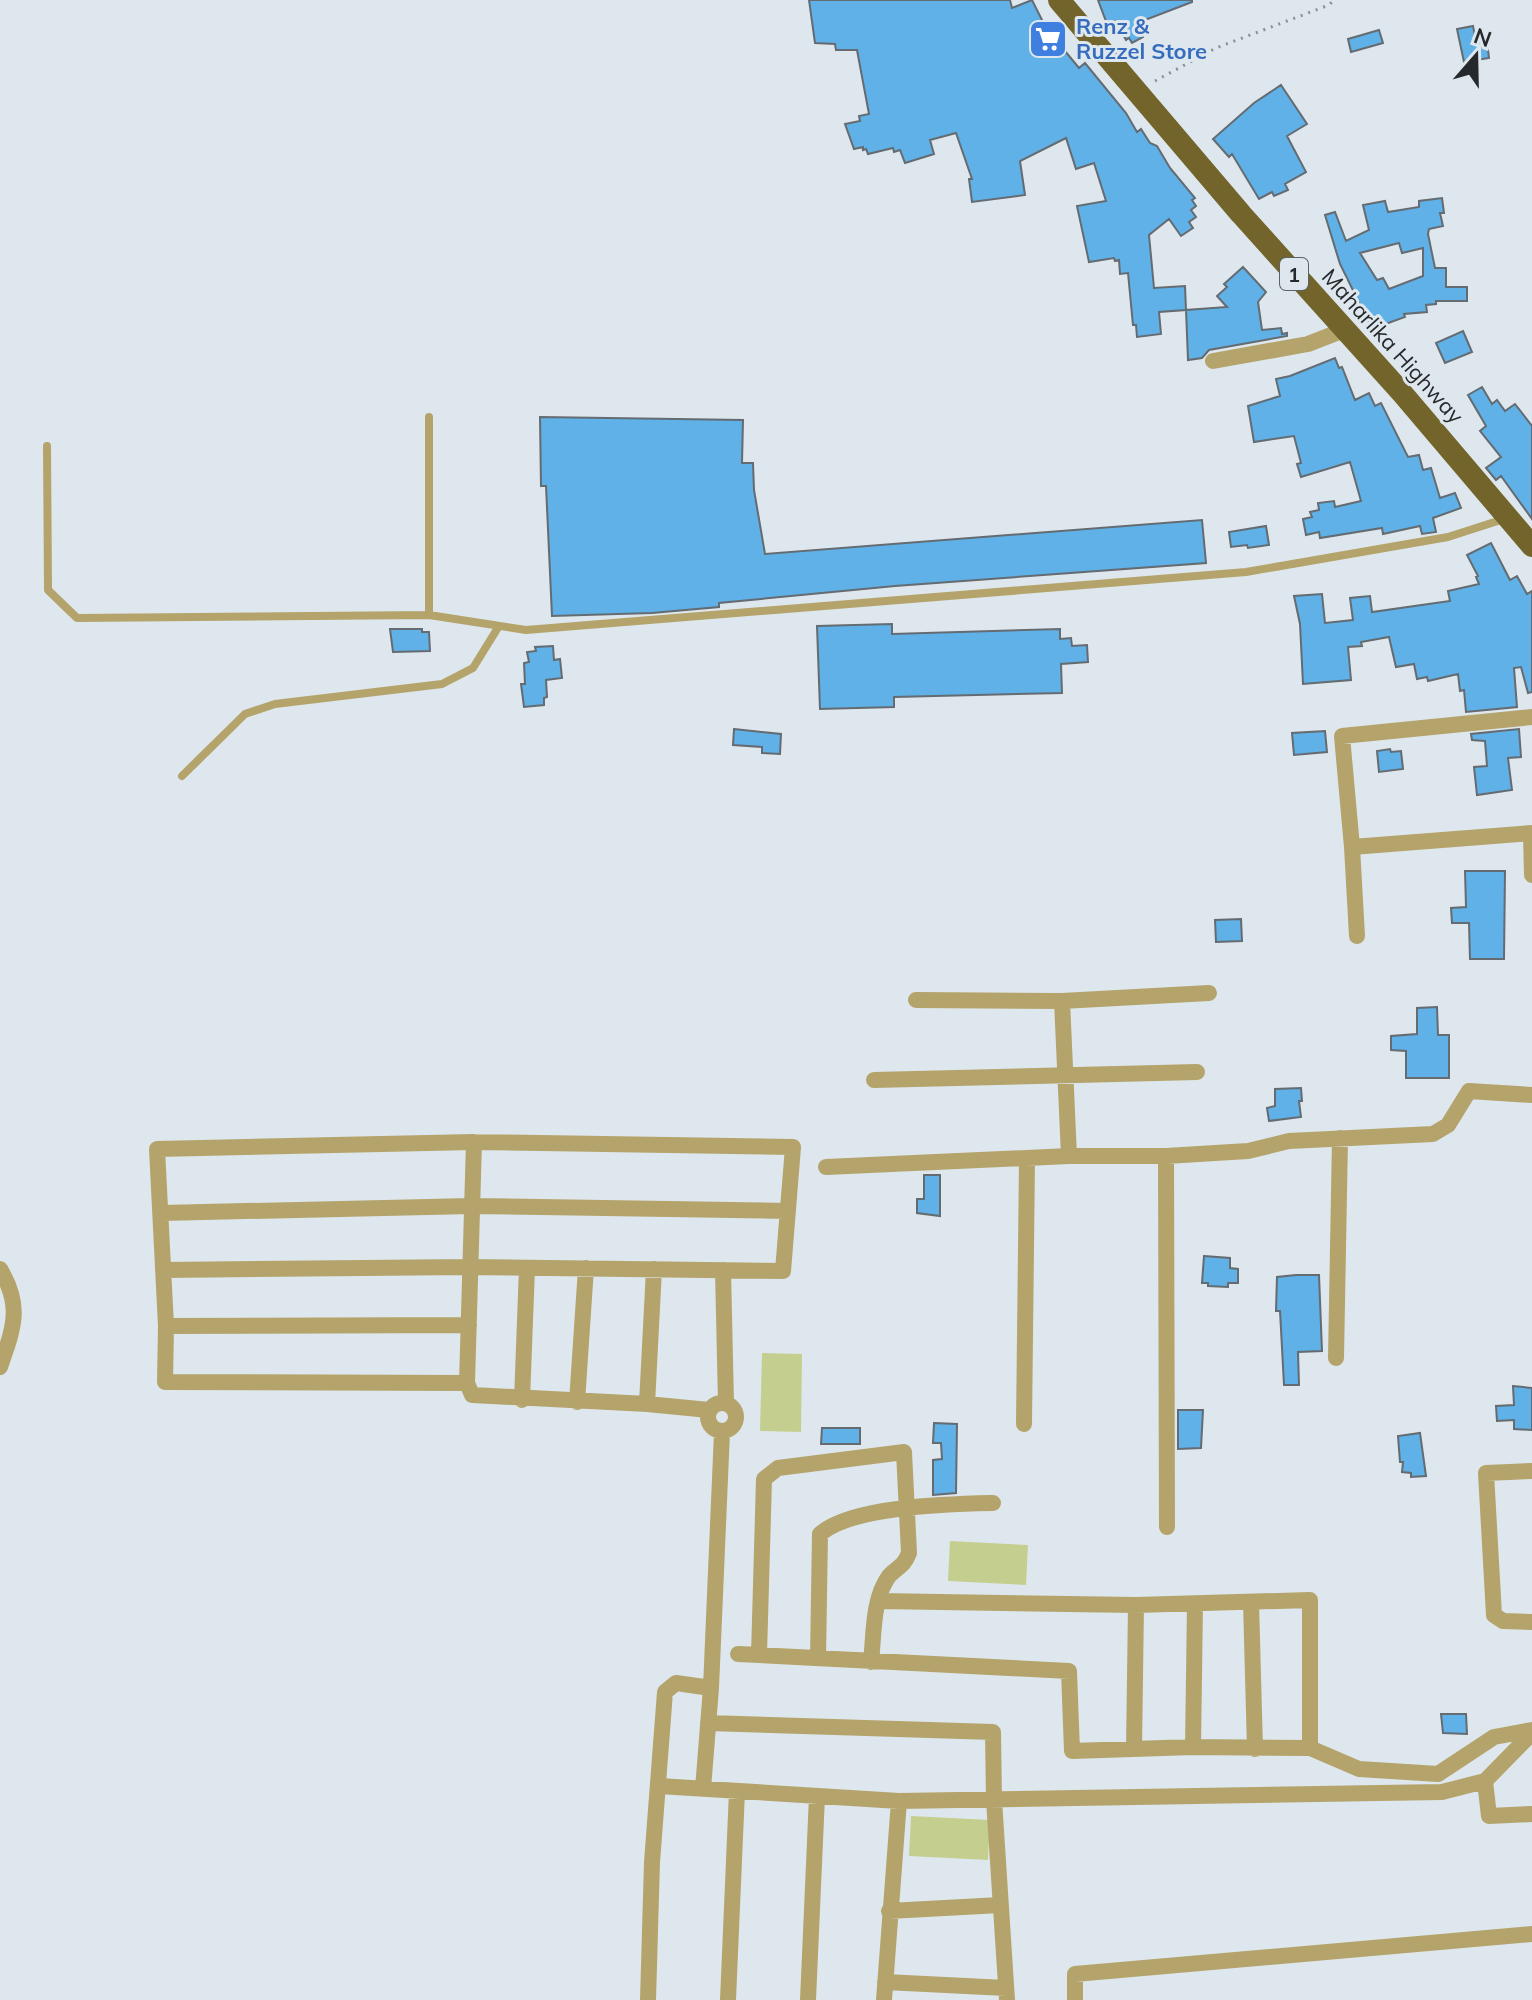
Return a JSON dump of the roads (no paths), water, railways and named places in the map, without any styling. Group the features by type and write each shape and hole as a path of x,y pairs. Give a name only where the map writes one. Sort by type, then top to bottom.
{"highway":[{"name":"Maharlika Highway","path":"1059,0 1241,214 1402,393 1532,546"}],"street":[{"path":"1213,361 1308,344 1344,330"},
{"path":"1357,936 1342,736 1532,717"},
{"path":"1352,847 1531,833 1532,875"},
{"path":"916,1000 1062,1001 1209,993"},
{"path":"1062,1001 1069,1156"},
{"path":"874,1080 1197,1072"},
{"path":"826,1167 1069,1156 1166,1156 1248,1151 1289,1141 1433,1134 1448,1125 1469,1091 1532,1095"},
{"path":"1336,1358 1340,1138"},
{"path":"474,1142 467,1383 472,1395 709,1410"},
{"path":"164,1270 469,1267 783,1271 793,1147 474,1142 157,1149 166,1326 165,1382 467,1383"},
{"path":"1166,1156 1167,1527"},
{"path":"1024,1424 1027,1159"},
{"path":"162,1213 471,1206 788,1211"},
{"path":"522,1400 527,1268"},
{"path":"577,1402 586,1268"},
{"path":"0,1269 8,1283 16,1320 0,1367"},
{"path":"647,1404 654,1269"},
{"path":"723,1270 726,1403"},
{"path":"166,1326 469,1325"},
{"path":"726,1403 734,1410 736,1419 732,1428 722,1432 713,1429 708,1420 709,1410 716,1404 726,1403"},
{"path":"703,1789 711,1688 722,1432"},
{"path":"759,1655 764,1479 778,1468 904,1452 909,1553 903,1567 890,1575 878,1601 871,1662"},
{"path":"1532,1471 1486,1473 1494,1615 1503,1621 1532,1622"},
{"path":"818,1658 820,1534 833,1523 905,1508 993,1503"},
{"path":"878,1601 1136,1605 1310,1600 1310,1748"},
{"path":"1251,1602 1255,1749"},
{"path":"1193,1747 1195,1604"},
{"path":"1134,1749 1136,1605"},
{"path":"738,1654 1069,1671 1072,1751 1193,1747 1310,1748 1359,1769 1438,1774 1494,1737 1532,1732"},
{"path":"648,2000 652,1862 665,1692 676,1683 711,1688"},
{"path":"708,1723 993,1732 1006,1994 885,1982"},
{"path":"659,1786 899,1801 1442,1792 1485,1781 1532,1732"},
{"path":"1485,1781 1489,1816 1532,1814"},
{"path":"728,2000 737,1791"},
{"path":"808,2000 817,1796"},
{"path":"884,2000 899,1801"},
{"path":"889,1911 1000,1905"},
{"path":"1075,2000 1075,1974 1532,1934"}],"lane":[{"path":"429,417 429,615"},
{"path":"47,446 48,590 77,618 429,615 526,630 1246,572 1448,537 1508,518"},
{"path":"182,776 245,714 275,704 442,684 473,668 499,626"}],"place":[{"name":"Renz & Ruzzel Store","path":"1048,39"}]}
